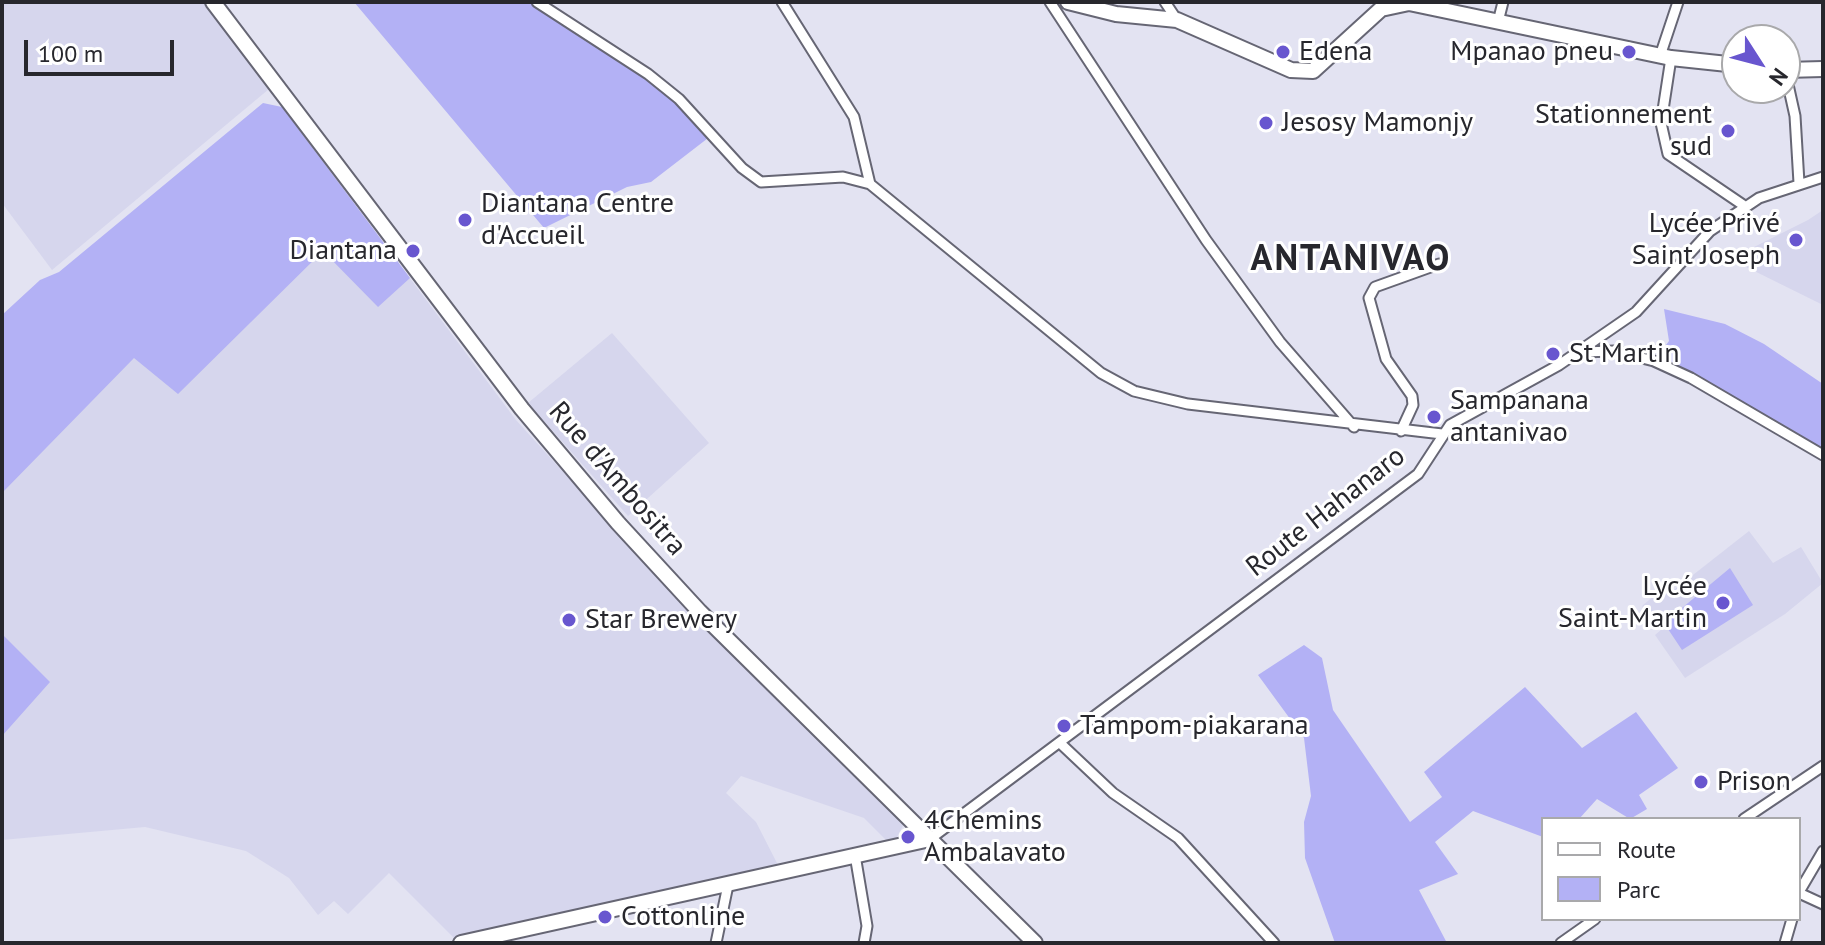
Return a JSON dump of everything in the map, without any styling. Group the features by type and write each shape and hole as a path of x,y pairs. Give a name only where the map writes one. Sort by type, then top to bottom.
{"main road":[{"name":"Rue d'Ambositra","path":"213,2 418,275 599,501 700,612 1035,943"},
{"path":"1068,2 1116,14 1177,20 1291,70 1313,71 1381,6 1409,3 1665,57 1721,63"},
{"path":"1801,70 1823,69"},
{"path":"461,943 930,839"}],"street":[{"path":"537,2 679,99 742,168 761,182 843,177 870,184 1101,373 1134,391 1188,404 1354,427 1442,434"},
{"path":"782,2 854,117 870,184"},
{"path":"1050,2 1206,240 1280,342 1354,427"},
{"path":"1165,2 1177,20"},
{"path":"1498,22 1503,2"},
{"path":"1678,2 1665,57 1661,123 1668,154 1746,207"},
{"path":"1792,104 1799,183"},
{"name":"Route Hahanaro","path":"930,839 1418,474 1450,425 1579,352 1636,312 1710,231 1759,198 1823,177"},
{"path":"1401,431 1413,405 1412,396 1386,359 1369,298 1375,287 1439,264"},
{"path":"1579,352 1614,351 1654,361 1691,378 1823,455"},
{"path":"1060,743 1113,793 1178,838 1274,943"},
{"path":"1747,817 1823,766"},
{"path":"1801,890 1823,851"},
{"path":"855,855 867,926 864,943"},
{"path":"716,943 728,885"},
{"path":"1801,894 1823,904"},
{"path":"1567,941 1592,921"},
{"path":"1785,943 1791,921"}],"shaded area":[{"path":"2,2 205,2 269,89 52,270 2,203"},
{"path":"323,162 516,420 655,573 905,822 892,846 864,818 741,776 726,793 756,822 779,867 455,939 389,873 348,914 334,901 318,915 289,878 246,851 145,827 2,840 2,472"},
{"name":"Lycée Privé Saint Joseph","path":"1823,210 1823,305 1730,259 1808,220"},
{"path":"612,333 709,443 628,516 528,403"},
{"name":"Lycée Saint-Martin","path":"1749,531 1773,563 1801,547 1823,583 1785,614 1685,678 1655,635 1662,629 1642,606 1662,589 1670,597 1670,593"}],"green space":[{"path":"354,2 537,2 648,74 712,135 651,182 627,187 544,228"},
{"path":"263,103 282,107 410,278 378,307 323,251 178,394 134,358 2,493 2,315 40,280 59,272"},
{"path":"1664,309 1725,324 1764,344 1823,384 1823,455 1654,361 1669,341"},
{"path":"1730,568 1753,605 1682,650 1664,623"},
{"path":"2,634 50,682 2,736"},
{"path":"1304,645 1322,658 1333,710 1410,822 1442,797 1424,772 1525,687 1582,748 1636,712 1678,768 1639,795 1647,809 1633,817 1627,817 1597,799 1581,817 1541,817 1541,836 1473,811 1435,842 1458,874 1419,890 1447,943 1335,943 1305,858 1304,822 1311,796 1304,738 1258,675"}],"place":[{"name":"Edena","path":"1283,52"},
{"name":"Mpanao pneu","path":"1629,52"},
{"name":"Jesosy Mamonjy","path":"1266,123"},
{"name":"Stationnement sud","path":"1728,131"},
{"name":"Diantana Centre d'Accueil","path":"465,220"},
{"name":"Lycée Privé Saint Joseph","path":"1796,240"},
{"name":"Diantana","path":"413,251"},
{"name":"St Martin","path":"1553,354"},
{"name":"Sampanana antanivao","path":"1434,417"},
{"name":"Lycée Saint-Martin","path":"1723,603"},
{"name":"Star Brewery","path":"569,620"},
{"name":"Tampom-piakarana","path":"1064,726"},
{"name":"Prison","path":"1701,782"},
{"name":"4Chemins Ambalavato","path":"908,837"},
{"name":"Cottonline","path":"605,917"}],"district":[{"name":"ANTANIVAO","path":"1351,260"}]}
